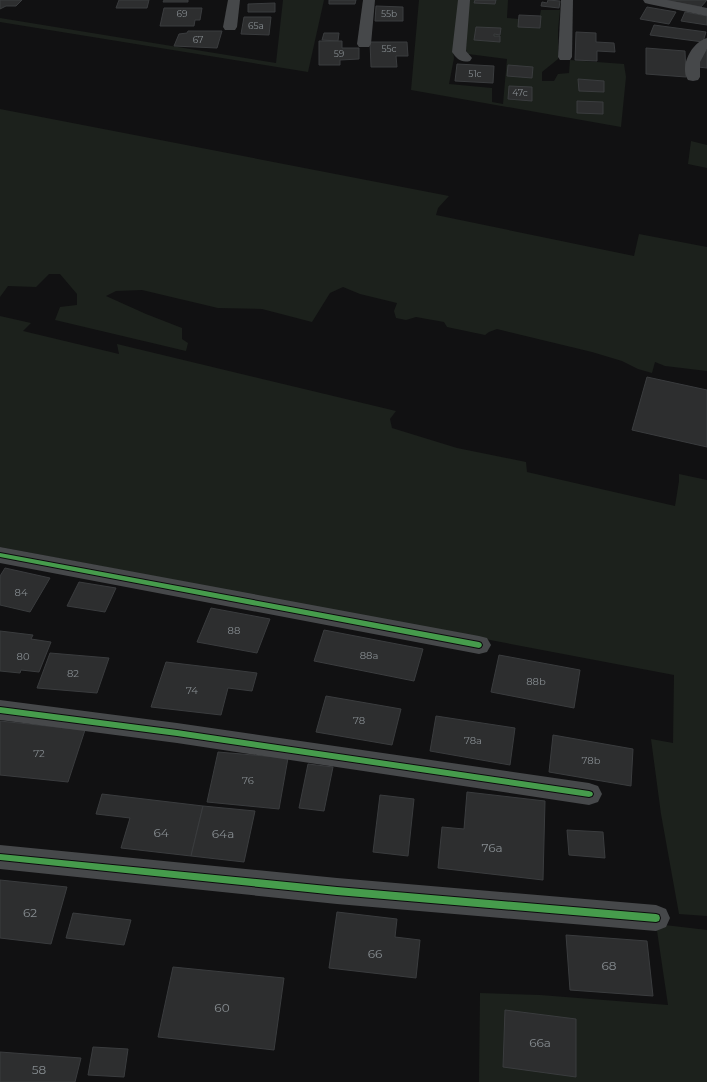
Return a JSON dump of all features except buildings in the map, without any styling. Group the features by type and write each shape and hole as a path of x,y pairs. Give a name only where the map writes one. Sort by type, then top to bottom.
{"street":[{"path":"230,27 234,0"},
{"path":"364,44 369,0"},
{"path":"464,0 459,52 465,58"},
{"path":"565,57 567,0"},
{"path":"649,0 707,12"},
{"path":"693,77 691,65 696,52 707,42"},
{"path":"0,555 479,645"},
{"path":"0,710 177,732 589,794"},
{"path":"0,857 330,890 656,918"}],"shaded area":[{"path":"283,0 324,0 308,72 0,22 0,18 276,63"},
{"path":"419,0 459,0 453,52 454,58 449,84 492,88 492,102 503,104 507,59 468,54 466,50 468,0 508,0 507,18 539,21 541,10 560,10 558,59 542,72 542,81 554,81 558,74 569,73 570,60 624,64 626,77 621,127 411,90"},
{"path":"0,109 449,196 438,208 436,215 634,256 639,234 707,247 707,371 665,366 655,362 652,373 638,369 622,361 592,352 497,329 485,335 447,327 444,322 416,317 406,320 396,318 394,311 397,303 360,294 343,287 330,293 312,322 262,309 218,308 142,290 116,291 106,296 182,328 182,339 188,343 186,351 55,320 60,307 77,305 77,294 60,274 49,274 36,287 8,286 0,297"},
{"path":"691,141 707,145 707,168 688,164"},
{"path":"0,316 31,323 23,331 119,354 117,344 396,411 390,419 392,428 457,448 526,462 527,472 675,506 679,474 707,480 707,916 679,914 661,814 651,739 673,743 674,675 0,547"},
{"path":"656,924 707,930 707,1082 479,1082 480,993 540,995 668,1005"}],"cycle path":[{"path":"0,555 479,645"},
{"path":"0,710 177,733 589,794"},
{"path":"0,857 337,891 656,918"}]}
